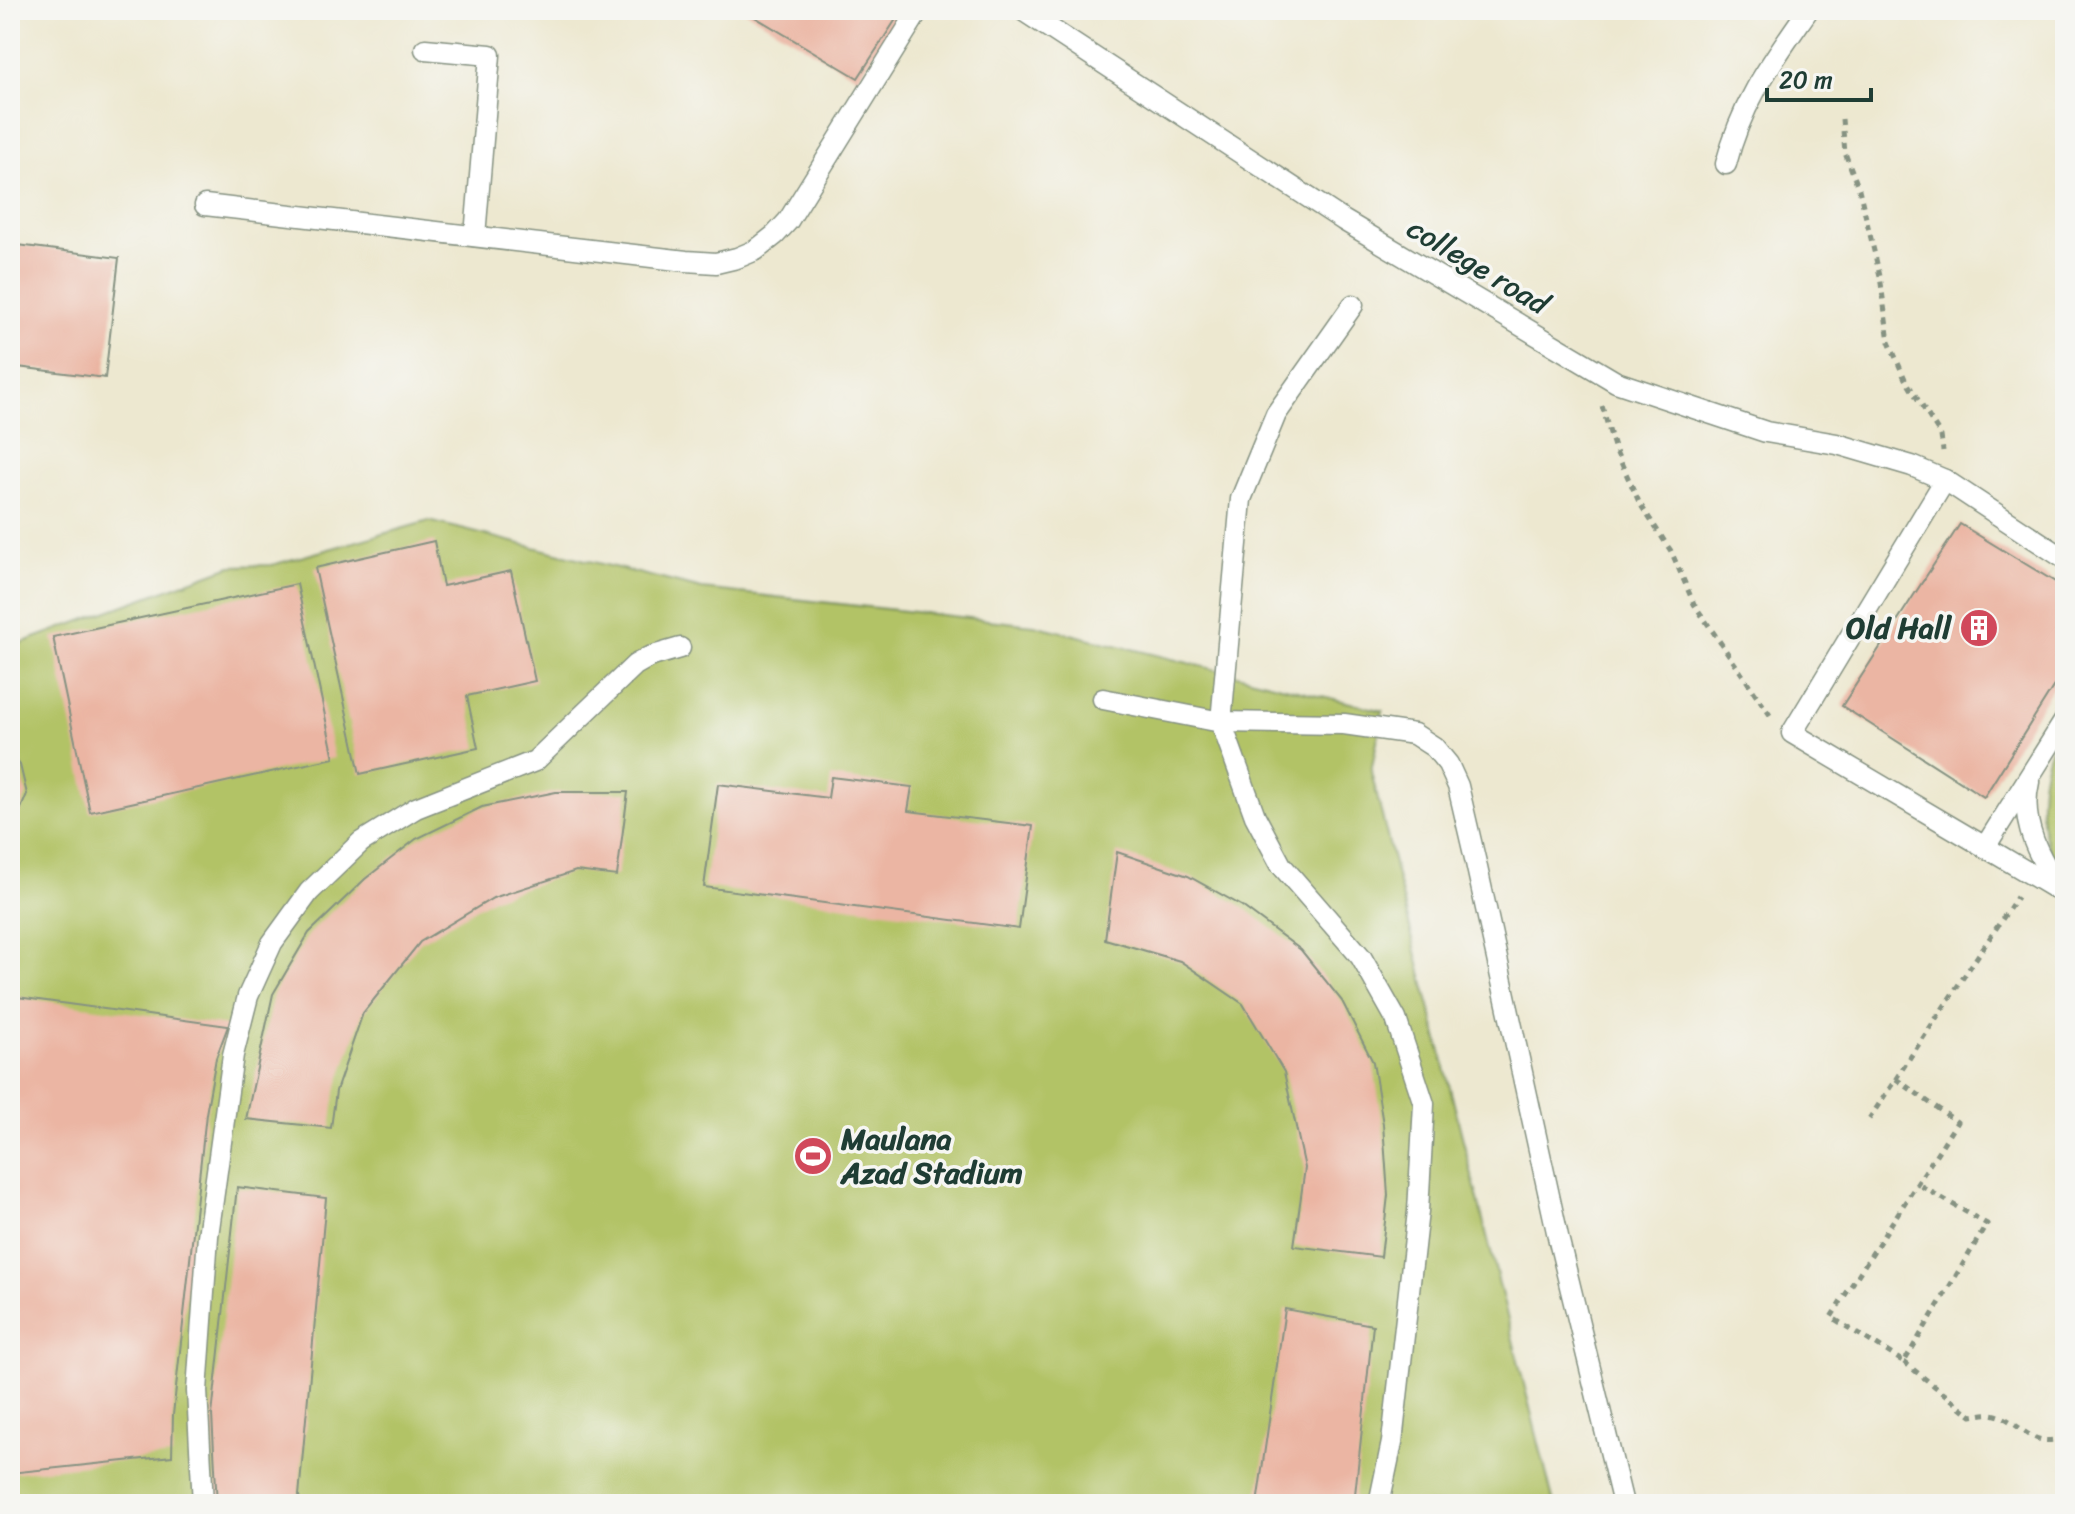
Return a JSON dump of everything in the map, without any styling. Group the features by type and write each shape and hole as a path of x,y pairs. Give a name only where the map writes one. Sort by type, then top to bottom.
{"lane":[{"path":"205,205 716,263 756,250 788,221 919,10"},
{"name":"college road","path":"1022,10 1343,220 1616,382 1766,432 1837,444 1912,466 1945,480 2065,559"},
{"path":"1726,164 1735,129 1752,90 1808,10"},
{"path":"425,49 490,55 475,236"},
{"path":"1353,305 1276,414 1241,499 1221,722 1255,816 1281,865 1361,957 1396,1019 1424,1104 1418,1211 1392,1442 1379,1504"},
{"path":"1945,480 1792,733 2064,893"},
{"path":"203,1504 197,1391 208,1236 233,1055 248,996 272,943 309,892 361,842 416,808 524,767 562,738 635,665 649,657 680,648"},
{"path":"1103,699 1221,722 1344,724 1414,734 1434,747 1448,764 1458,786 1473,848 1559,1241 1623,1504"},
{"path":"1985,847 2065,720"},
{"path":"2031,774 2025,797 2030,833 2042,862 2064,893"}],"path":[{"path":"1842,119 1845,153 1859,189 1880,276 1889,342 1905,379 1941,436 1945,480"},
{"path":"1576,360 1597,392 1614,447 1640,504 1671,551 1694,604 1769,715 1792,733"},
{"path":"1869,1119 2031,876"},
{"path":"1896,1079 1957,1122 1831,1317 1904,1362 1972,1416 1993,1414 2030,1437 2051,1442 2065,1437"},
{"path":"1904,1362 1987,1224 1916,1183"}],"green space":[{"path":"429,521 702,589 1034,625 1383,711 1371,772 1554,1504 10,1504 10,647 231,566 272,565"},
{"path":"2065,720 2065,880 2046,842 2041,800 2048,758"}],"building":[{"path":"743,10 902,10 858,78"},
{"path":"10,244 119,258 105,378 10,366"},
{"name":"Old Hall","path":"1960,524 2065,588 2065,668 1984,797 1842,706"},
{"path":"434,541 443,586 511,571 535,681 467,696 478,748 360,774 315,568"},
{"path":"297,584 334,758 90,812 53,637"},
{"path":"10,752 20,765 27,794 18,816 10,823"},
{"path":"831,777 912,787 908,811 1033,826 1019,929 704,887 718,784 828,798"},
{"path":"556,792 628,792 617,876 576,871 493,898 420,942 363,1013 336,1091 331,1128 246,1119 273,994 309,933 365,879 416,839 482,807"},
{"path":"1117,852 1188,876 1242,906 1301,950 1342,1001 1373,1062 1383,1124 1388,1195 1381,1257 1294,1246 1305,1168 1284,1072 1243,1004 1180,961 1105,939"},
{"path":"10,996 228,1026 216,1058 206,1114 173,1415 172,1456 10,1473"},
{"path":"237,1187 326,1198 299,1496 302,1504 217,1504 212,1415"},
{"path":"1285,1309 1373,1325 1354,1504 1257,1504"}],"place":[{"name":"Old Hall","path":"1979,628"},
{"name":"Maulana Azad Stadium","path":"813,1156"}]}
